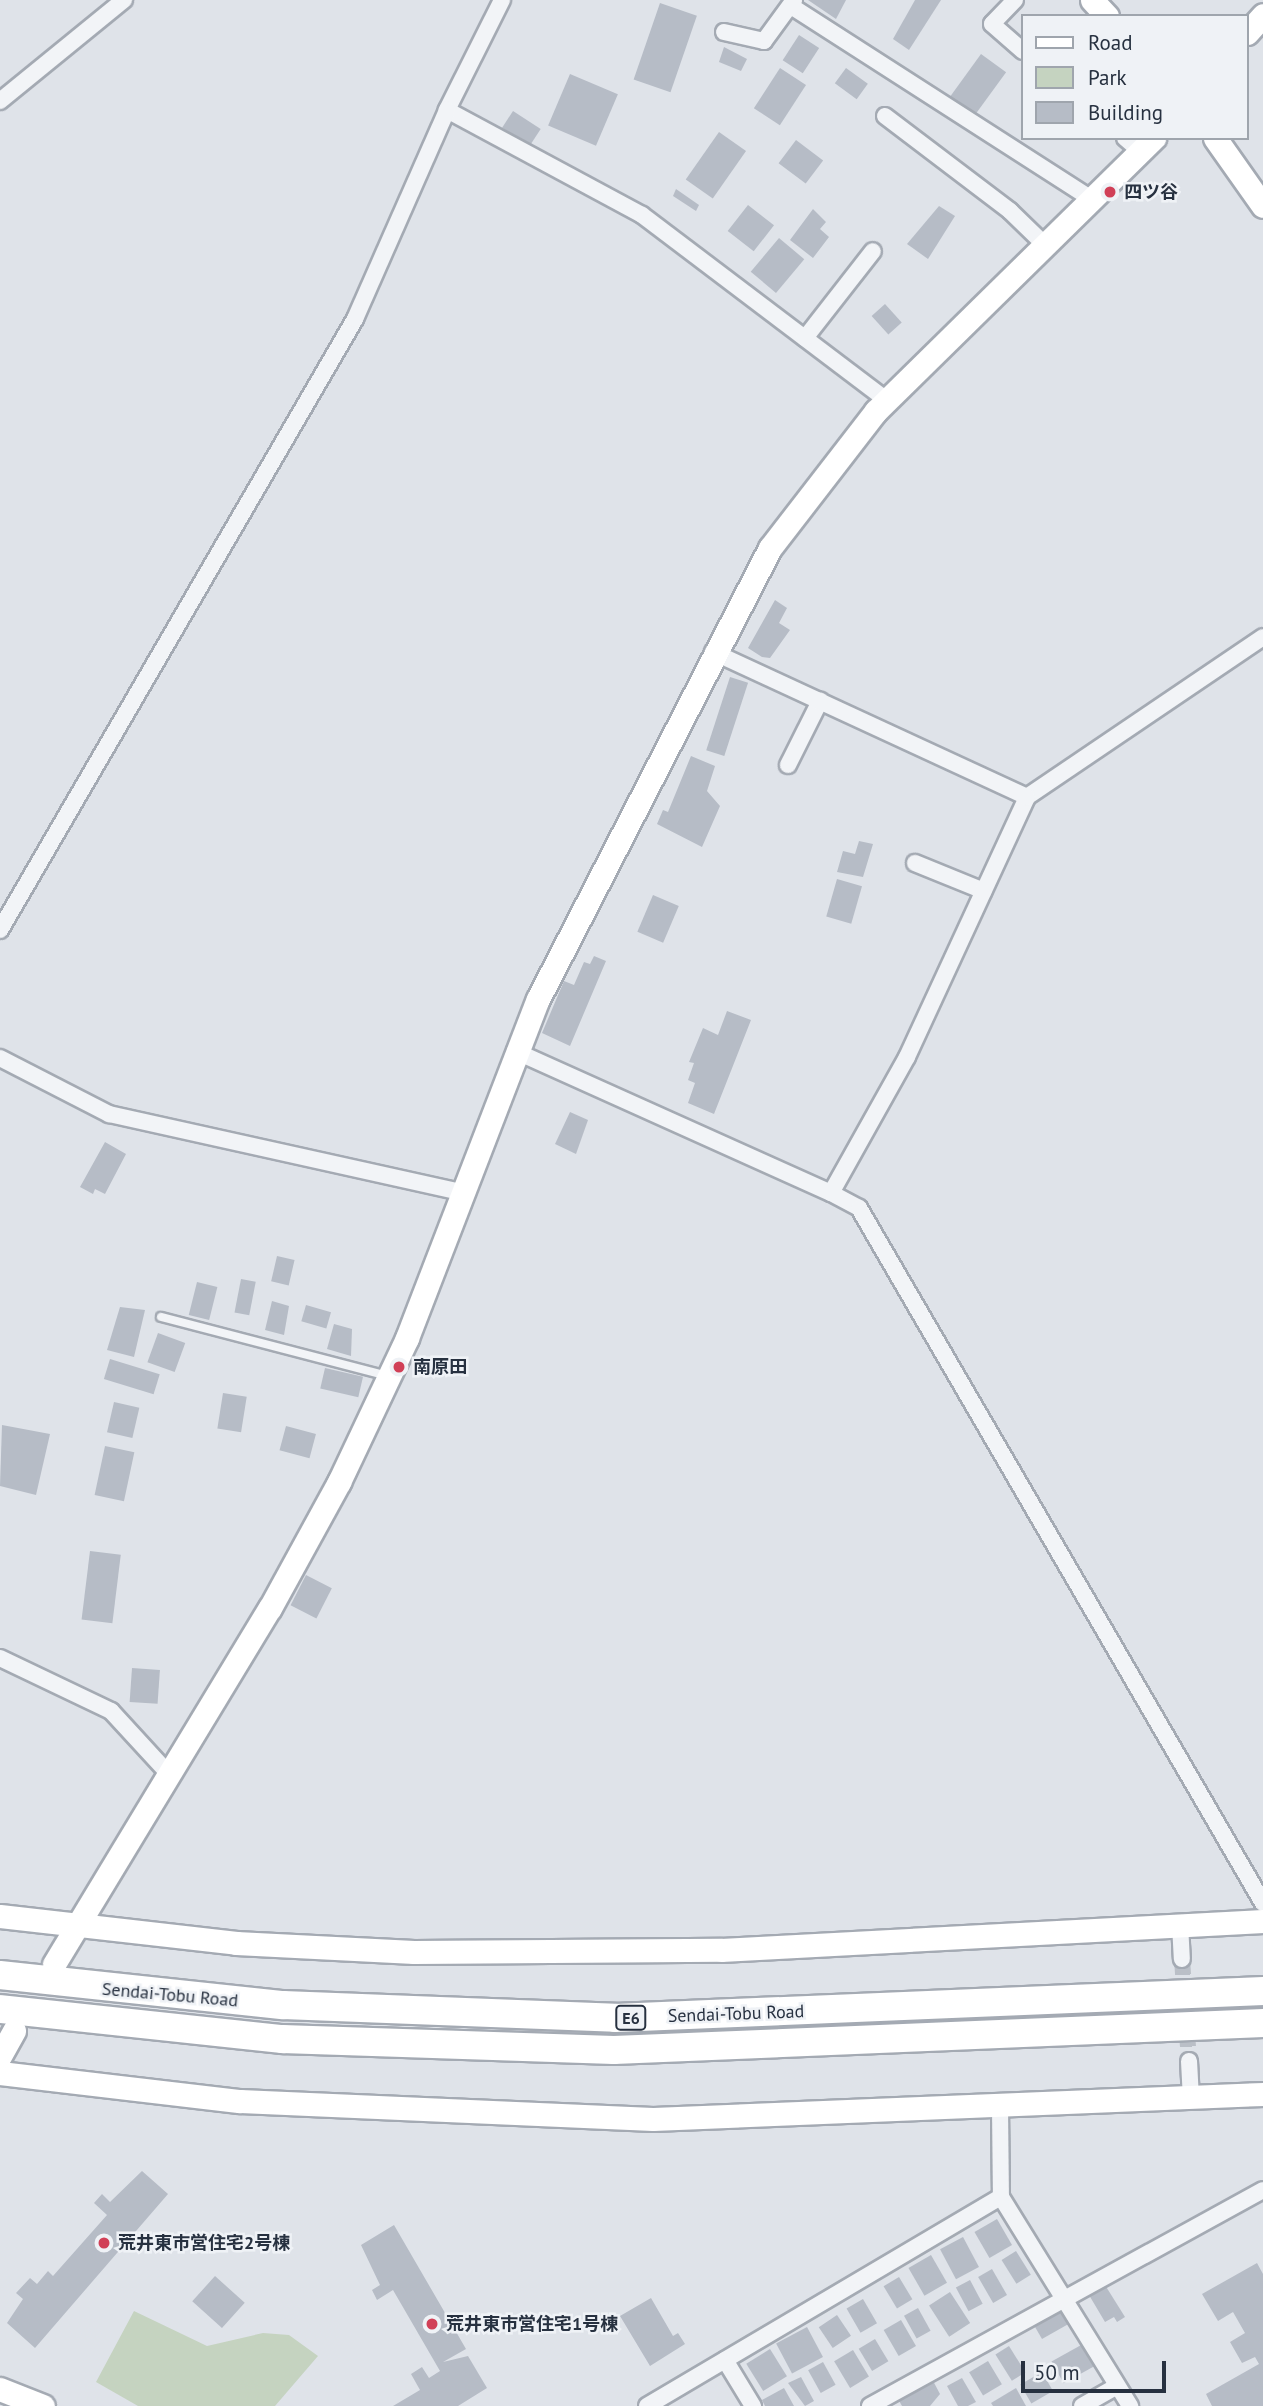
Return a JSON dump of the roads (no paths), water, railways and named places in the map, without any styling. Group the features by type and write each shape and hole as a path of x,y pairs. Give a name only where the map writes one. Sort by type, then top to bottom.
{"highway":[{"name":"Sendai-Tobu Road","path":"0,1975 283,2005 615,2018 1263,1991"},
{"name":"Sendai-Tobu Road","path":"7,2020 282,2039 614,2050 1263,2023"}],"street":[{"path":"0,102 124,0"},
{"path":"0,930 355,319 447,110 502,0"},
{"path":"1015,0 992,24 1021,49"},
{"path":"1092,0 1105,14"},
{"path":"724,32 764,41 793,3 1091,199"},
{"path":"1249,31 1263,15"},
{"path":"447,110 642,215 887,400"},
{"path":"885,116 1010,211 1046,246"},
{"path":"1216,140 1263,206"},
{"path":"54,1964 304,1548 389,1377 515,1051 713,652 770,548 887,400 1046,246 1140,143"},
{"path":"805,338 873,251"},
{"path":"831,1193 907,1057 1027,797 1263,637"},
{"path":"713,652 1027,797"},
{"path":"788,765 820,701"},
{"path":"915,863 984,891"},
{"path":"515,1051 859,1208 1263,1903"},
{"path":"0,1058 109,1114 462,1192"},
{"path":"0,1658 111,1710 169,1773"},
{"path":"0,1916 74,1928 414,1952 721,1950 1263,1921"},
{"path":"1181,1924 1182,1959"},
{"path":"0,2056 7,2020"},
{"path":"1189,2061 1191,2096"},
{"path":"0,2073 240,2101 628,2119 1000,2107 1263,2094"},
{"path":"1000,2107 1001,2196 1130,2406"},
{"path":"870,2406 1062,2296 1263,2190"},
{"path":"647,2406 1001,2196"},
{"path":"725,2360 753,2406"},
{"path":"1082,2406 1117,2386"},
{"path":"0,2389 43,2406"}],"lane":[{"path":"161,1317 214,1335 389,1377"}],"tunnel":[{"path":"1182,1959 1189,2061"}],"place":[{"name":"四ツ谷","path":"1110,192"},
{"name":"南原田","path":"399,1367"},
{"name":"荒井東市営住宅2号棟","path":"104,2243"},
{"name":"荒井東市営住宅1号棟","path":"432,2324"}]}
